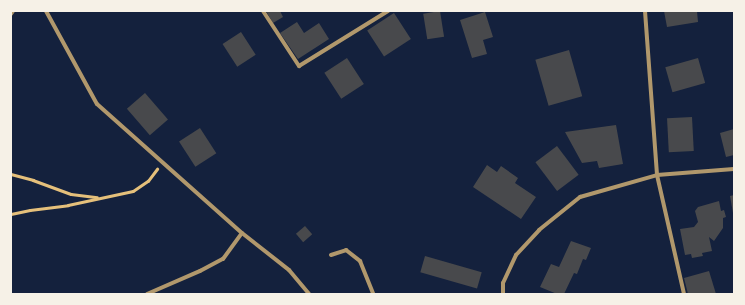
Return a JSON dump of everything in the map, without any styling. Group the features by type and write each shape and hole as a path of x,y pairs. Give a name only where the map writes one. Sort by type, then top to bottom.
{"street":[{"path":"46,11 97,104 242,234 289,270 309,294"},
{"path":"264,11 299,66 388,11"},
{"path":"645,11 657,175 684,294"},
{"path":"503,294 503,283 516,255 539,230 580,197 657,175 734,169"},
{"path":"147,294 200,272 223,259 242,234"},
{"path":"330,255 346,250 360,262 373,294"}],"path":[{"path":"11,214 68,205 133,191 148,181 157,171 160,159"},
{"path":"11,174 33,180 71,194 100,197"}],"building":[{"path":"266,11 280,11 283,17 273,23"},
{"path":"440,11 444,37 427,39 423,14"},
{"path":"664,11 697,11 698,22 667,27"},
{"path":"485,12 493,37 483,40 487,54 472,58 460,20"},
{"path":"394,13 411,39 384,56 367,30"},
{"path":"297,22 304,33 319,23 329,39 298,59 280,33"},
{"path":"241,32 256,55 237,67 223,44"},
{"path":"569,50 582,96 549,106 535,60"},
{"path":"347,58 364,84 341,99 324,73"},
{"path":"698,58 705,83 672,92 665,67"},
{"path":"145,93 168,119 150,135 127,109"},
{"path":"692,117 694,151 669,152 667,118"},
{"path":"616,125 623,164 599,168 597,161 582,163 565,132"},
{"path":"200,128 216,153 195,167 179,142"},
{"path":"734,129 734,155 726,157 720,133"},
{"path":"557,146 579,175 557,191 535,162"},
{"path":"487,165 497,172 501,166 518,178 515,183 536,197 521,219 473,187"},
{"path":"734,195 734,213 733,213 730,196"},
{"path":"719,201 721,211 724,210 726,217 723,218 723,228 714,241 709,237 712,251 702,253 703,256 692,258 691,254 685,255 680,229 694,227 698,222 695,211 698,207"},
{"path":"305,226 312,234 303,242 296,234"},
{"path":"571,241 591,248 586,260 583,259 577,274 574,273 564,294 557,294 540,287 551,264 559,267"},
{"path":"425,256 482,272 477,289 420,272"},
{"path":"709,271 716,294 688,294 684,278"}]}
